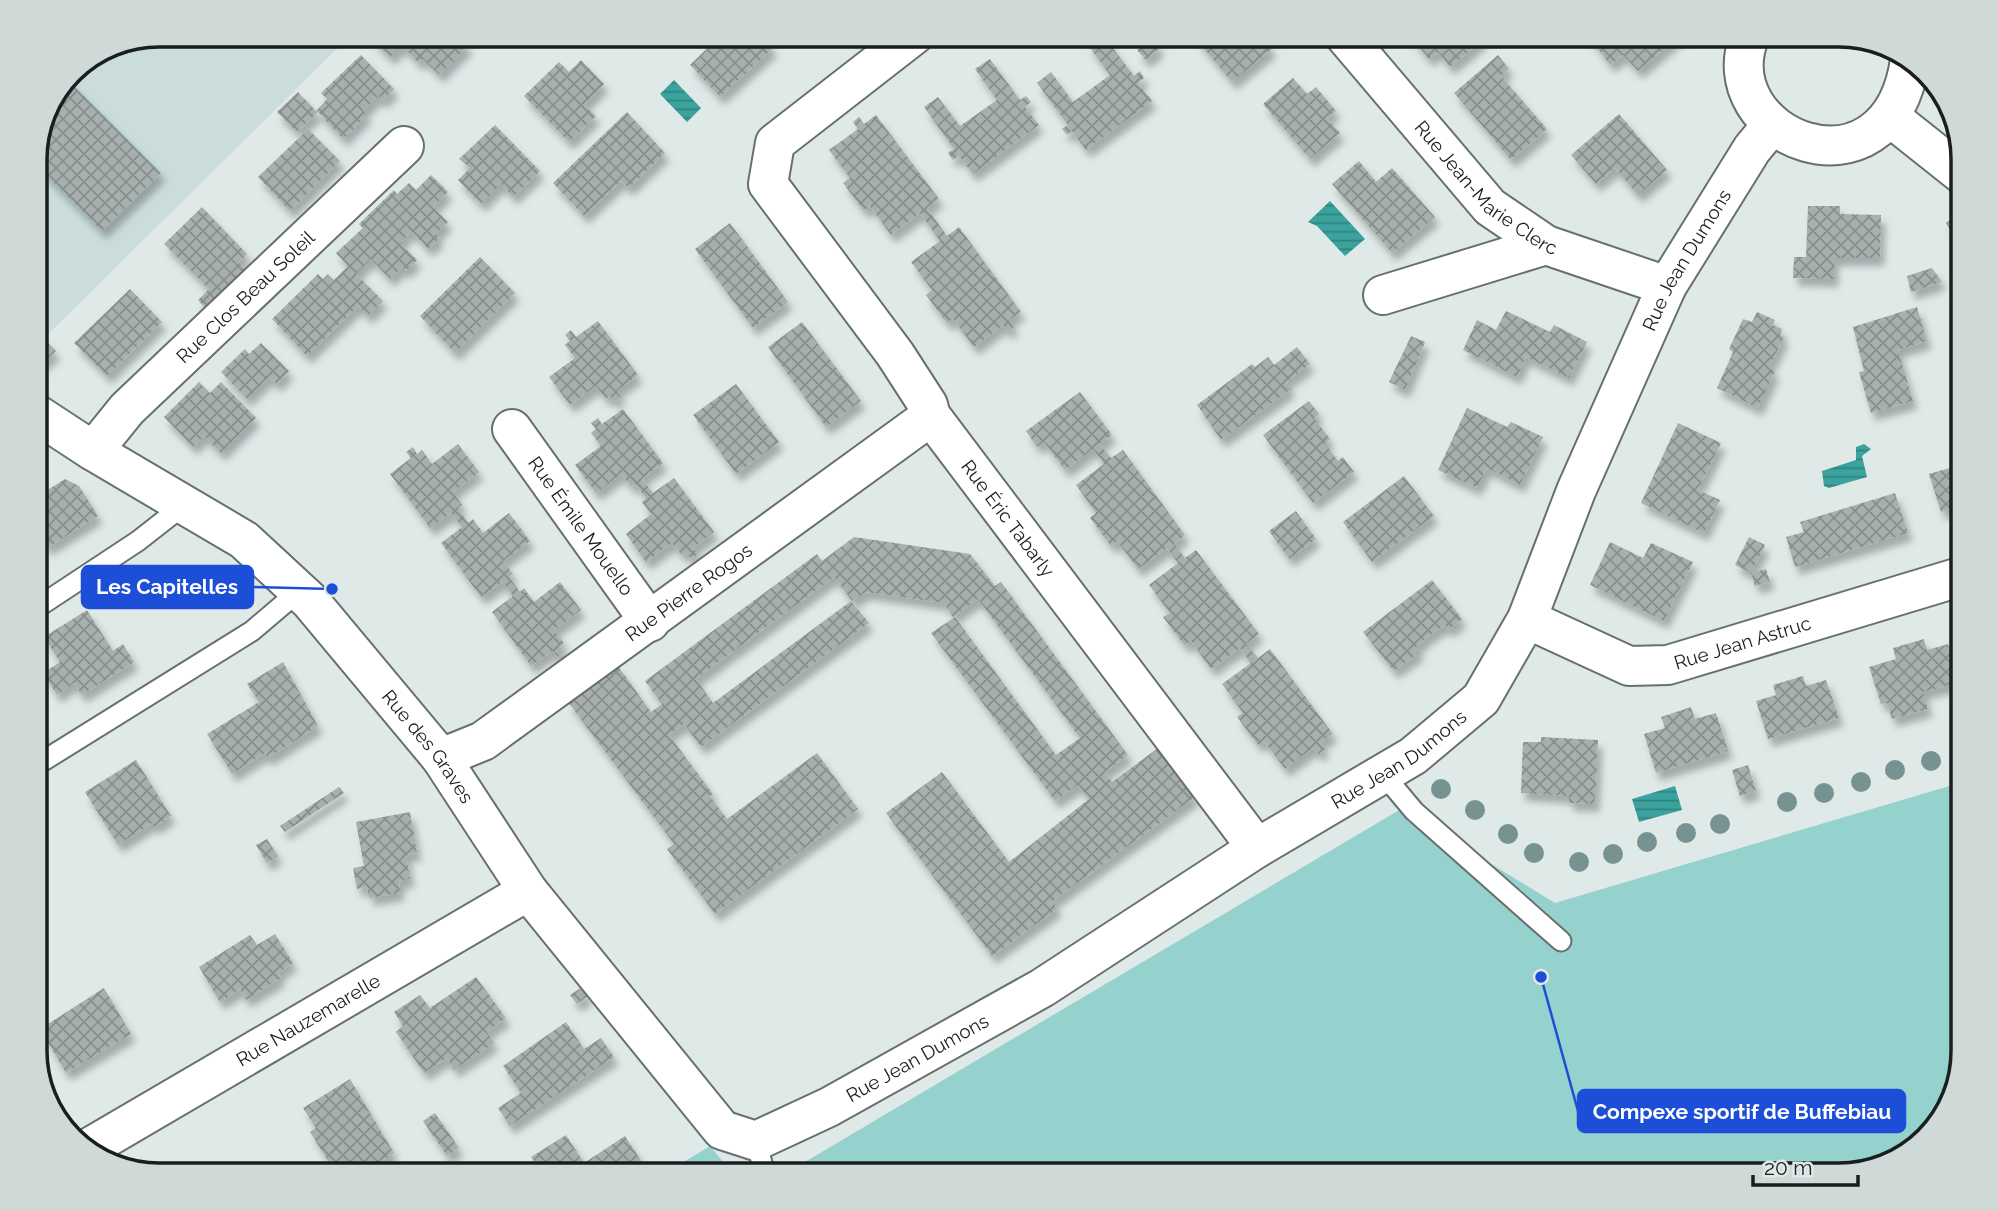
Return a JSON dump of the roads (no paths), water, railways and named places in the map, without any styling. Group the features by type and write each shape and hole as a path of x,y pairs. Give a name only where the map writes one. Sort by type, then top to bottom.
{"street":[{"name":"Rue Éric Tabarly","path":"899,47 775,143 768,184 895,354 928,405 931,416 1257,848"},
{"name":"Rue Jean-Marie Clerc","path":"1354,47 1490,207 1546,245 1667,286"},
{"path":"1746,47 1745,74 1754,102 1772,125 1794,139 1819,146 1846,144 1870,134 1890,117 1906,90 1908,71"},
{"path":"1890,117 1951,165"},
{"name":"Rue Jean Dumons","path":"763,1158 829,1107 1042,988 1257,848 1413,756 1481,699 1527,619 1576,491 1667,286 1752,149 1772,125"},
{"name":"Rue Clos Beau Soleil","path":"93,451 127,409 404,146"},
{"path":"1383,295 1546,245"},
{"name":"Rue Pierre Rogos","path":"441,758 483,741 931,416"},
{"name":"Rue des Graves","path":"47,428 93,451 243,540 299,591 441,758 528,891 722,1130 763,1158"},
{"name":"Rue Émile Mouello","path":"512,429 650,622"},
{"name":"Rue Jean Astruc","path":"1527,619 1629,666 1668,665 1951,580"},
{"name":"Rue Nauzemarelle","path":"97,1144 528,891"}],"lane":[{"path":"47,601 138,541 184,505"},
{"path":"47,759 252,631 299,591"},
{"path":"1383,774 1414,811 1561,941"}],"place":[{"name":"Les Capitelles","path":"332,589"},
{"name":"Compexe sportif de Buffebiau","path":"1541,977"}]}
